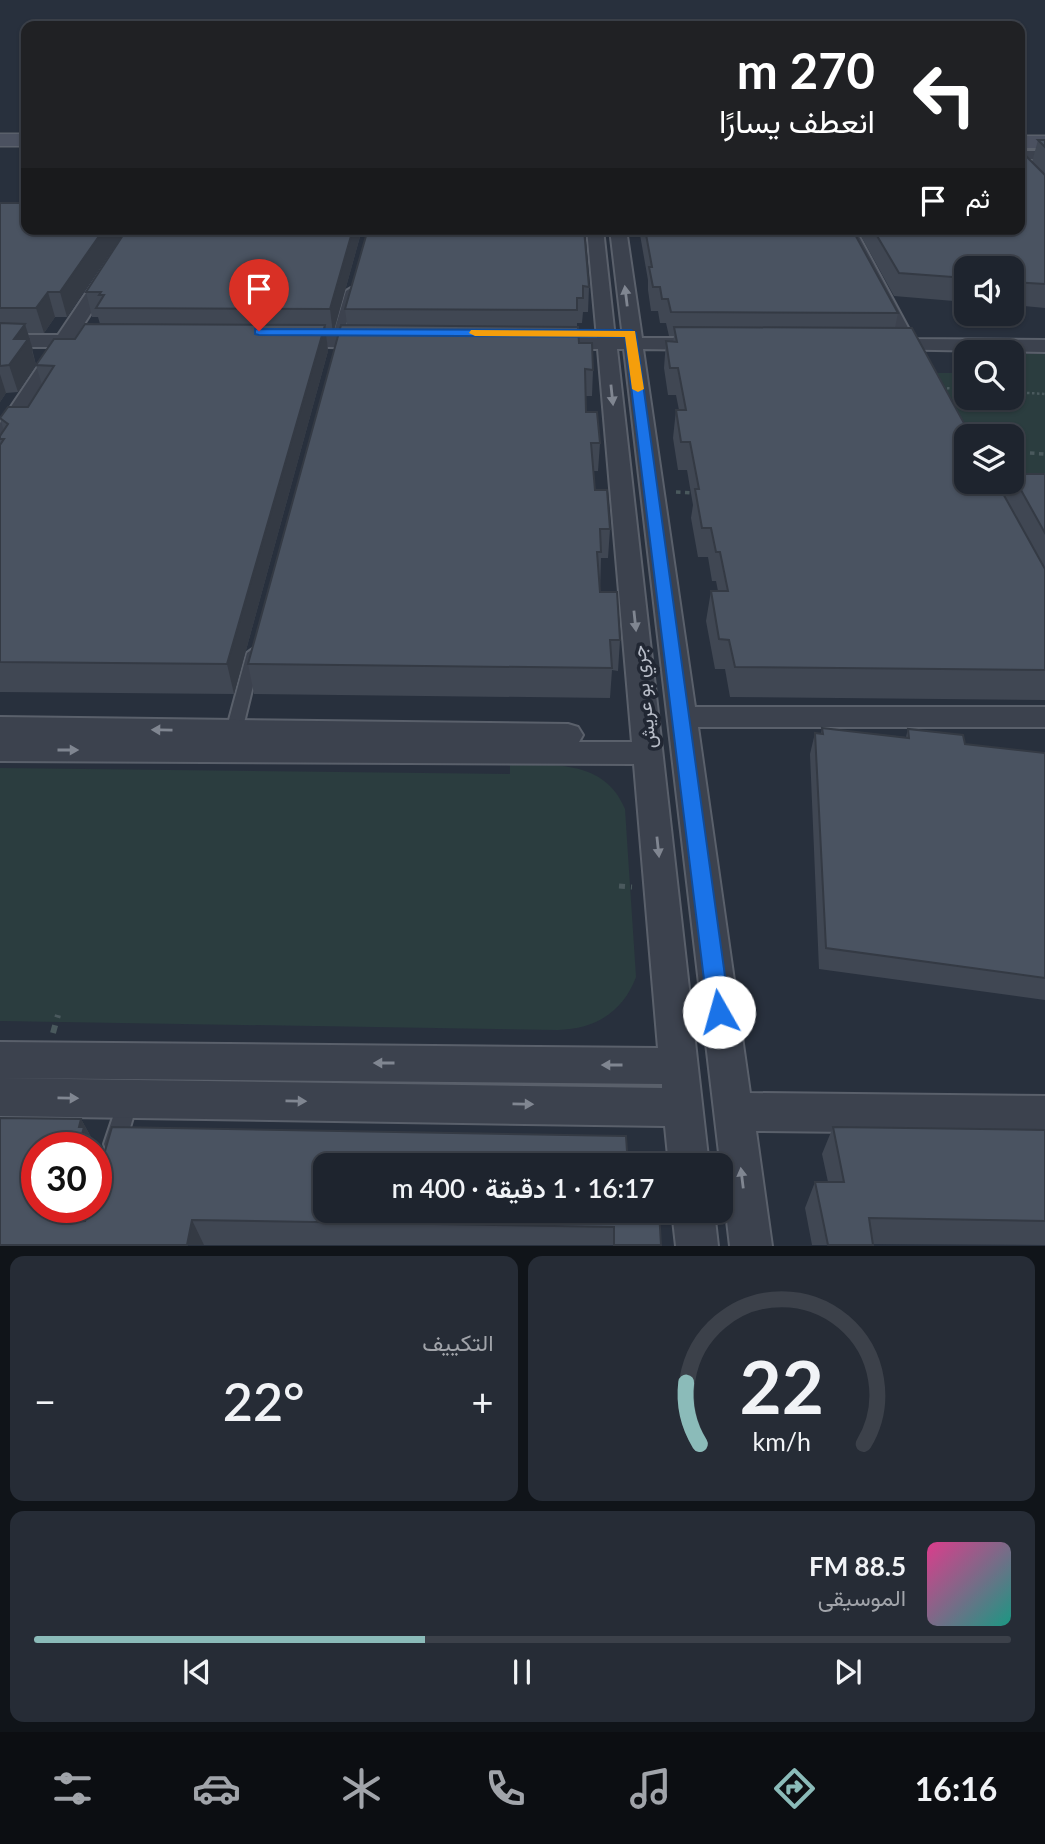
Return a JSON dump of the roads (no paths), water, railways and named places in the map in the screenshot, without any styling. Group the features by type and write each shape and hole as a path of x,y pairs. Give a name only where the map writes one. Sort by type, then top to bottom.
{"street":[{"path":"0,133 21,133"},
{"path":"1025,134 1045,134"},
{"path":"0,140 21,140"},
{"path":"1025,142 1045,142"},
{"path":"1025,153 1045,155"},
{"path":"0,439 133,235"},
{"name":"جري بو عريش","path":"596,235 651,492 751,1245"},
{"name":"جري بو عريش","path":"618,235 619,338 648,744 688,1153"},
{"path":"850,235 906,340"},
{"path":"0,331 108,336"},
{"path":"871,340 1045,335"},
{"path":"0,341 67,336"},
{"path":"270,337 336,343 392,337"},
{"path":"540,338 714,339"},
{"path":"906,340 1045,346"},
{"path":"680,717 1045,718"},
{"path":"0,728 648,744"},
{"path":"0,750 648,744"},
{"path":"0,1060 680,1066"},
{"path":"0,1097 684,1107"},
{"path":"734,1112 1045,1115"},
{"path":"695,1223 697,1245"}],"lane":[{"path":"1025,150 1045,142"},
{"path":"336,343 354,280"},
{"path":"906,340 931,387"},
{"path":"234,732 258,639"},
{"path":"112,1154 138,1061"}]}
